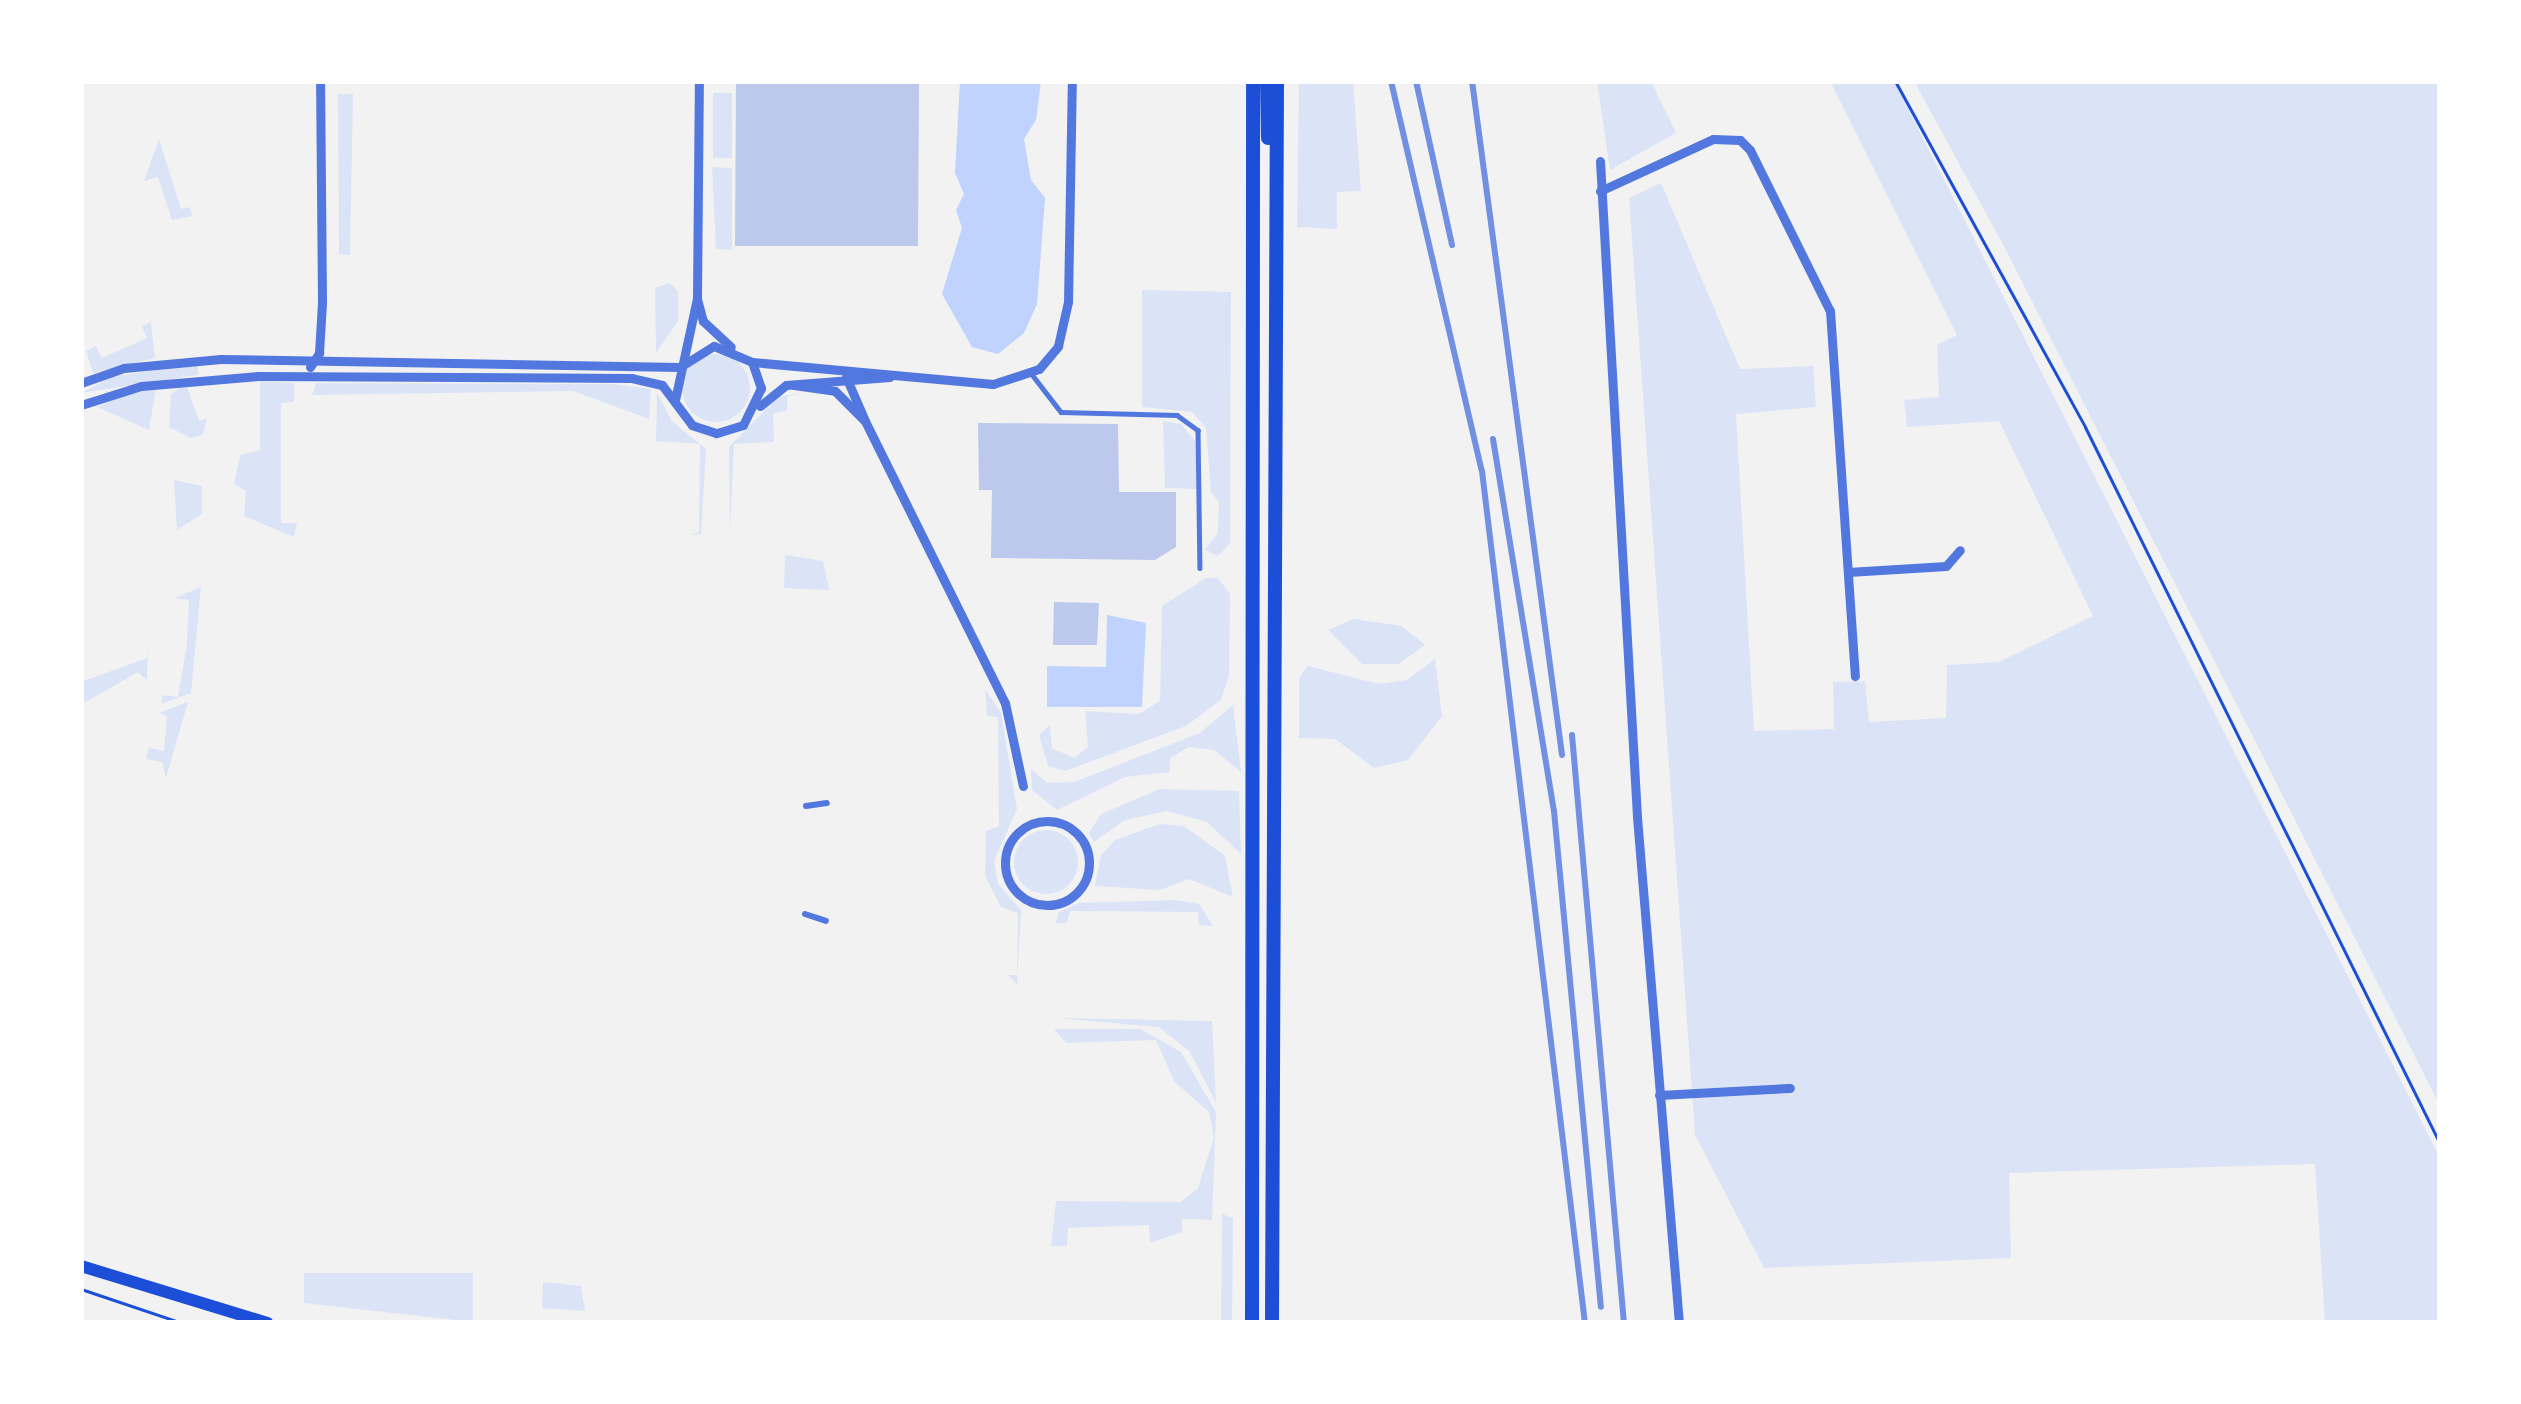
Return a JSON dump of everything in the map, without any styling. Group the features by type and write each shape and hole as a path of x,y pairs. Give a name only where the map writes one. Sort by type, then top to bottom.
{"main road":[{"path":"1252,1323 1253,81"},
{"path":"1267,81 1277,190"},
{"path":"1272,1323 1277,81"},
{"path":"81,1266 267,1323"}],"street":[{"path":"304,376 312,363 322,302 320,81"},
{"path":"676,405 697,298 699,81"},
{"path":"697,298 712,334 752,362 993,384 1031,374 1050,359 1065,328 1072,81"},
{"path":"1600,191 1713,139 1740,140 1750,150 1830,311 1855,676"},
{"path":"1600,161 1659,1095 1679,1323"},
{"path":"81,383 166,361 680,367 714,346 740,353"},
{"path":"752,362 761,388 753,415"},
{"path":"839,368 849,380 1005,703 1023,786"},
{"path":"81,405 168,381 304,376 632,378 662,385 692,425 716,433 753,415 774,389 902,376"},
{"path":"794,385 836,391 865,421"},
{"path":"1848,572 1946,566 1960,550"},
{"path":"806,806 827,802"},
{"path":"1027,825 1066,825 1088,852 1088,878 1070,899 1033,904 1012,888 1006,852 1027,825"},
{"path":"805,914 826,921"},
{"path":"1659,1095 1790,1088"}],"lane":[{"path":"1031,374 1061,412 1177,415 1198,430 1200,568"}],"path":[{"path":"1895,81 2085,427 2440,1144"},
{"path":"81,1289 182,1323"}],"shaded area":[{"path":"1299,81 1353,81 1361,191 1337,192 1337,229 1297,227"},
{"path":"1597,81 1651,81 1676,133 1610,170"},
{"path":"1830,81 1894,81 2440,1158 2438,1323 2325,1323 2315,1164 2009,1173 2011,1258 1764,1268 1695,1135 1629,198 1661,183 1740,369 1813,366 1816,407 1736,414 1754,731 1834,729 1833,682 1865,681 1869,722 1946,718 1947,665 1999,662 2093,616 1999,421 1907,427 1904,400 1939,397 1937,345 1957,335"},
{"path":"1914,81 2440,81 2440,1106 2007,252"},
{"path":"713,93 732,93 732,158 713,158"},
{"path":"338,94 353,94 350,255 339,254"},
{"path":"159,139 181,209 190,207 192,216 172,220 158,177 144,181"},
{"path":"712,167 732,168 732,250 716,249"},
{"path":"669,283 678,291 678,321 656,353 655,288"},
{"path":"1142,290 1231,292 1230,543 1218,556 1205,550 1218,533 1219,502 1211,492 1206,428 1192,412 1142,407"},
{"path":"151,322 155,358 93,373 86,351 96,346 102,358 147,338 142,327"},
{"path":"716,354 740,364 750,388 740,412 716,422 692,412 682,388 692,364"},
{"path":"198,363 198,375 81,393 112,377"},
{"path":"260,381 294,383 294,402 281,403 281,523 297,523 294,537 244,516 246,491 234,484 240,455 260,450"},
{"path":"316,383 612,384 651,389 649,419 573,391 312,395"},
{"path":"186,384 199,421 207,418 203,435 191,438 169,427 171,394"},
{"path":"156,389 149,430 97,407 124,395"},
{"path":"657,393 672,421 700,444 656,441"},
{"path":"800,393 787,397 787,411 773,413 774,442 734,444 730,533 729,447 778,397"},
{"path":"1163,421 1181,424 1196,442 1196,489 1165,488"},
{"path":"700,444 706,449 701,534 690,535 699,532"},
{"path":"174,480 202,486 202,514 177,530"},
{"path":"785,555 823,561 829,590 784,588"},
{"path":"1206,578 1218,578 1230,594 1229,675 1221,700 1186,726 1065,771 1048,766 1039,735 1050,725 1052,748 1074,758 1088,747 1085,711 1139,714 1160,701 1162,606"},
{"path":"201,587 191,693 161,704 163,695 178,697 187,643 189,600 175,598"},
{"path":"1354,619 1402,626 1425,645 1399,664 1362,664 1328,630"},
{"path":"148,646 147,680 138,672 84,703 81,682 147,658"},
{"path":"1435,659 1442,716 1408,760 1374,768 1335,739 1299,738 1299,678 1308,666 1379,684 1407,680"},
{"path":"985,689 1001,713 1017,809 994,861 998,884 1021,910 1017,984 1008,975 1017,975 1018,913 1001,907 985,876 986,831 999,826 998,717 987,716"},
{"path":"188,702 166,778 162,762 146,759 149,748 164,751 167,716 159,713"},
{"path":"1233,705 1241,772 1214,750 1189,747 1170,758 1170,772 1125,777 1057,810 1032,790 1031,769 1047,783 1074,782 1200,733"},
{"path":"1160,789 1239,791 1241,854 1207,822 1167,811 1125,820 1094,842 1089,833 1101,814"},
{"path":"1160,824 1184,826 1225,856 1233,897 1189,879 1160,890 1095,886 1101,855 1115,840"},
{"path":"1046,830 1069,839 1078,862 1069,885 1046,894 1023,885 1014,862 1023,839"},
{"path":"1174,900 1199,904 1213,926 1199,925 1198,912 1070,911 1067,923 1055,924 1059,912 1079,903"},
{"path":"1057,1018 1212,1021 1216,1103 1190,1052 1159,1027"},
{"path":"1054,1029 1140,1029 1181,1052 1216,1112 1212,1220 1182,1219 1182,1232 1150,1243 1149,1225 1068,1228 1067,1246 1051,1246 1056,1201 1180,1202 1198,1188 1214,1137 1209,1112 1174,1081 1156,1040 1066,1043"},
{"path":"1222,1214 1233,1218 1232,1323 1221,1323"},
{"path":"304,1273 473,1273 473,1322 304,1303"},
{"path":"543,1282 581,1286 585,1311 542,1308"}],"water":[{"path":"960,81 1041,81 1036,120 1024,139 1031,180 1045,198 1037,304 1024,333 998,354 972,347 942,294 962,228 956,210 964,194 955,173"},
{"path":"1107,615 1146,623 1142,707 1047,707 1047,666 1106,667"}],"building":[{"path":"736,82 919,83 918,246 735,246"},
{"path":"978,423 1118,424 1119,492 1176,492 1176,547 1155,560 991,558 992,490 979,490"},
{"path":"1054,602 1099,603 1097,645 1053,645"}],"railway":[{"path":"1391,81 1482,471 1585,1323"},
{"path":"1416,81 1452,245"},
{"path":"1472,81 1562,755"},
{"path":"1493,439 1554,811 1601,1307"},
{"path":"1572,735 1624,1323"}]}
